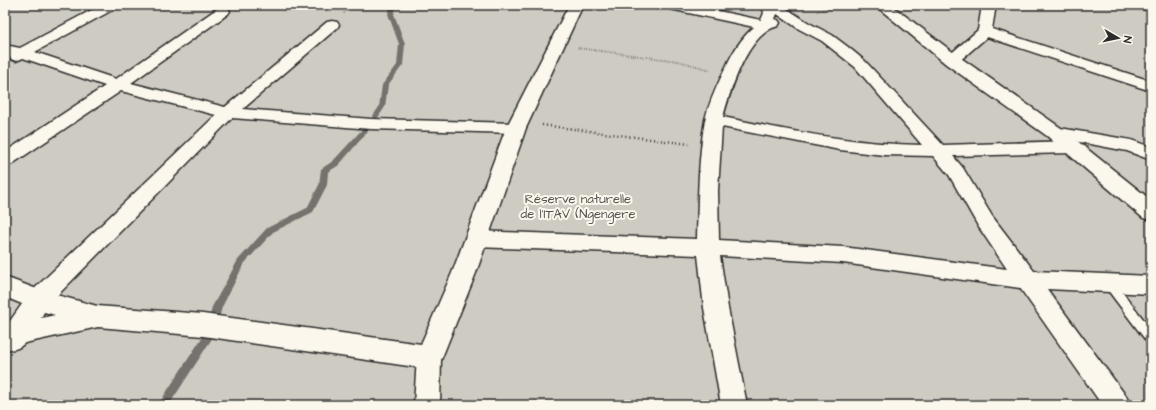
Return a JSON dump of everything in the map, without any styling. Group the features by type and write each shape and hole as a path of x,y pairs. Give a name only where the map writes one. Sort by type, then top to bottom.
{"street":[{"path":"5,62 111,5"},
{"path":"427,405 429,357 476,239 517,125 576,5"},
{"path":"670,5 765,25"},
{"path":"765,25 771,13 769,5"},
{"path":"772,5 827,38 860,64 938,151 956,172 985,221 1116,405"},
{"path":"882,5 952,60 1054,132 1151,212"},
{"path":"952,60 985,31 989,5"},
{"path":"1144,5 1151,7"},
{"path":"5,160 118,85 223,11"},
{"path":"734,405 716,308 708,247 708,190 714,120 721,94 729,74 752,36 765,25 790,17"},
{"path":"11,339 38,300 228,113 332,24"},
{"path":"985,31 1151,86"},
{"path":"5,49 23,52 118,85 228,113 391,125 517,125"},
{"path":"714,120 824,143 890,150 938,151 1071,147"},
{"path":"1054,132 1131,146 1151,154"},
{"path":"476,239 708,247 843,255 1028,280 1108,282 1151,285"},
{"path":"5,287 38,300 98,316 203,325 429,357"},
{"path":"11,339 98,316"}],"lane":[{"path":"1108,282 1151,338"}],"path":[{"path":"556,45 678,61 729,74"},
{"path":"517,125 712,147"}],"green space":[{"name":"Réserve naturelle de l'ITAV (Ngengere","path":"5,5 1151,5 1151,405 5,405"}],"waterway":[{"path":"163,405 212,331 217,307 241,262 270,230 310,210 323,185 324,171 336,163 371,124 382,107 385,85 400,65 402,44 391,14 394,5"}]}
